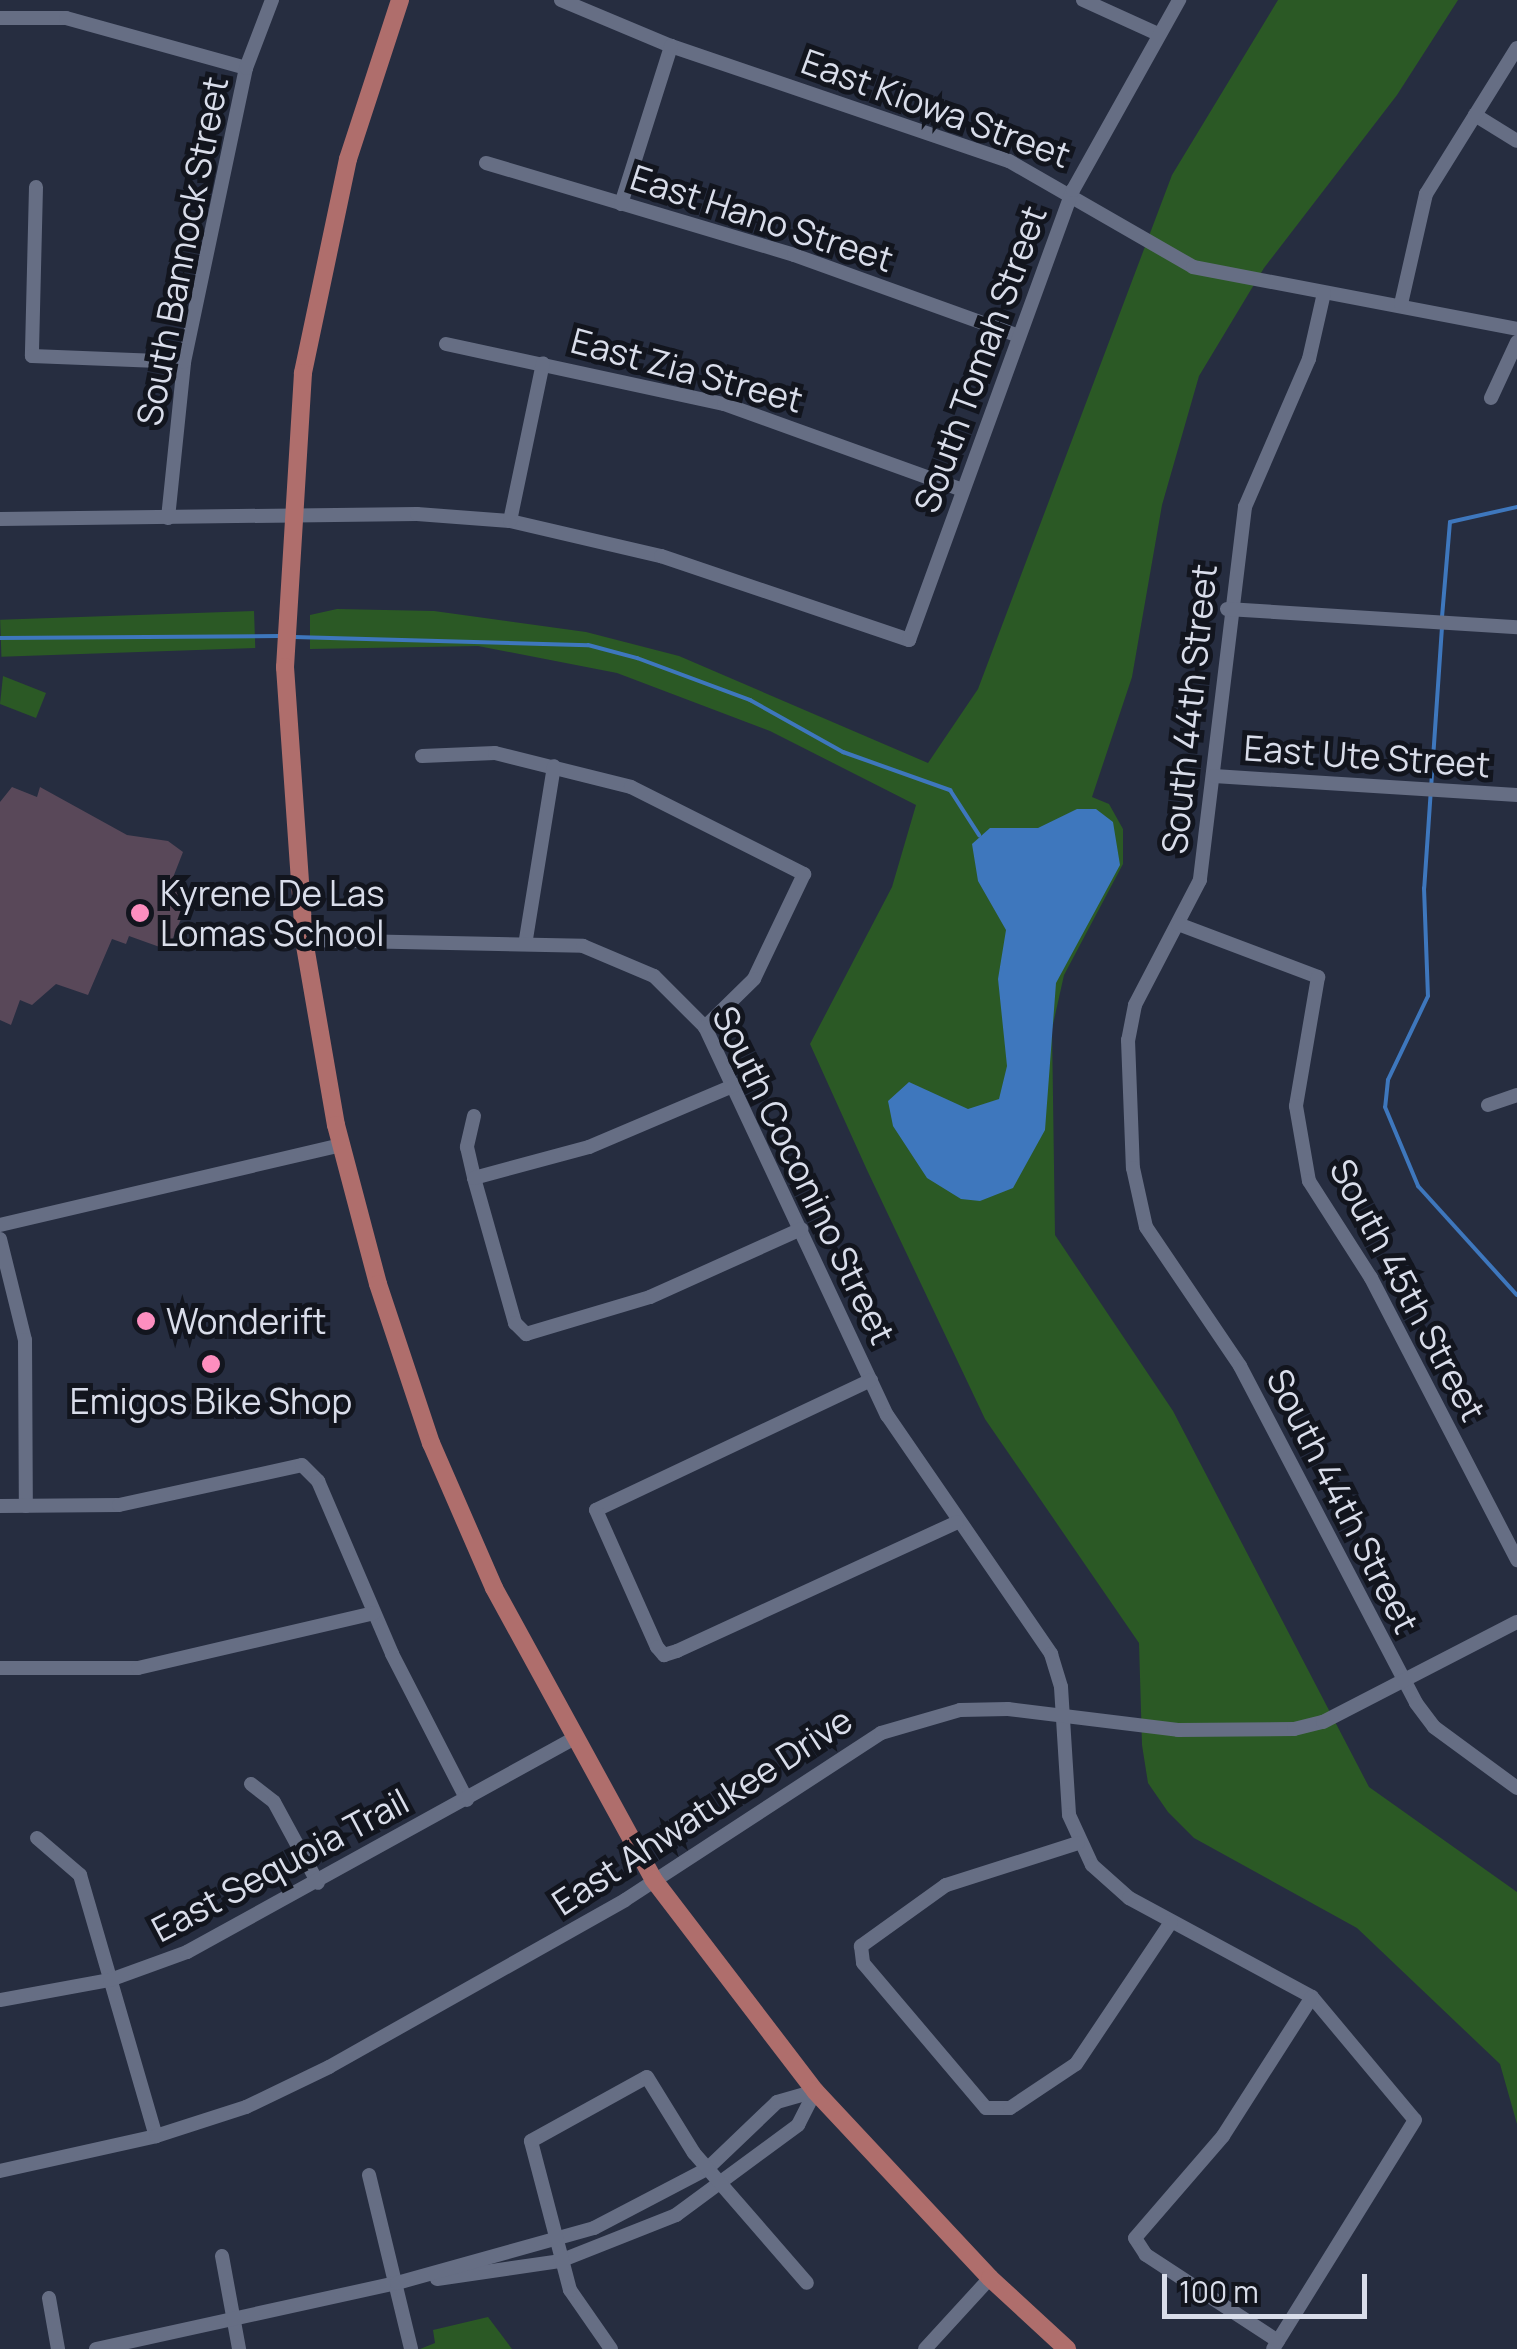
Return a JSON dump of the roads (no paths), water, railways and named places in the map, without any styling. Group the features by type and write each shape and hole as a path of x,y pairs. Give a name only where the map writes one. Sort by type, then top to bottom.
{"main road":[{"path":"400,0 326,248 288,516 285,662 304,940 340,1145 431,1443 571,1740 654,1880 814,2091 990,2278 1068,2349"}],"street":[{"name":"South Bannock Street","path":"168,518 184,362 246,68 272,0"},
{"name":"East Kiowa Street","path":"561,0 671,46 904,123 1072,190 1194,266 1517,329"},
{"path":"1082,0 1158,34"},
{"name":"South Tomah Street","path":"510,521 661,556 909,640 1072,190 1179,0"},
{"path":"0,18 66,18 246,68"},
{"path":"621,204 671,46"},
{"path":"1401,304 1415,220 1517,48"},
{"path":"1475,114 1517,141"},
{"name":"East Hano Street","path":"486,163 1019,336"},
{"path":"36,187 32,356 184,362"},
{"name":"South 44th Street","path":"1324,292 1309,358 1245,508 1227,609 1214,776 1200,880 1135,1004 1128,1040 1133,1168 1146,1227 1240,1366 1403,1680 1434,1727 1517,1788"},
{"path":"1491,398 1517,342"},
{"name":"East Zia Street","path":"446,344 724,404 964,490"},
{"path":"0,519 288,516 510,521 543,363"},
{"path":"1227,609 1517,626"},
{"path":"422,756 450,749 554,766 689,811 804,874 754,979 705,1027"},
{"path":"526,939 554,766"},
{"name":"East Ute Street","path":"1214,776 1517,795"},
{"name":"South 45th Street","path":"1178,924 1318,977 1296,1106 1310,1181 1371,1278 1517,1560"},
{"name":"South Coconino Street","path":"304,940 526,939 582,946 654,976 705,1027 736,1085 871,1380 958,1522 1051,1654 1064,1715 1065,1788 1078,1843"},
{"path":"474,1178 590,1147 736,1085"},
{"path":"1488,1105 1517,1095"},
{"path":"474,1116 467,1147 474,1178 515,1322 526,1334 650,1297 801,1229"},
{"path":"0,1225 340,1145"},
{"path":"0,1239 25,1340 26,1506"},
{"path":"871,1380 596,1510 664,1655 958,1522"},
{"path":"0,1506 146,1502 302,1465 318,1480 374,1613 467,1800"},
{"path":"0,1668 138,1668 374,1613"},
{"name":"East Ahwatukee Drive","path":"0,2171 156,2136 246,2107 329,2067 654,1880 881,1732 960,1710 1064,1715 1178,1730 1294,1729 1323,1722 1517,1622"},
{"name":"East Sequoia Trail","path":"0,2000 110,1980 188,1952 571,1740"},
{"path":"251,1784 274,1802 318,1883"},
{"path":"36,1838 80,1875 156,2136"},
{"path":"1171,1922 1076,2064 1010,2108 986,2108 863,1963 861,1946 946,1885 1078,1843 1106,1881 1171,1922 1312,1997 1415,2120 1276,2345 1146,2254 1135,2238 1222,2136 1312,1997"},
{"path":"611,2349 589,2325 560,2261 531,2140 648,2078 714,2178 807,2283"},
{"path":"96,2349 397,2283 627,2215 714,2178 777,2102 814,2091"},
{"path":"397,2283 560,2261 636,2234 798,2125 814,2091"},
{"path":"369,2175 411,2349"},
{"path":"222,2256 239,2349"},
{"path":"925,2349 990,2278"},
{"path":"49,2298 58,2349"}],"water":[{"path":"1077,809 1096,809 1113,822 1120,865 1056,983 1045,1130 1013,1188 980,1201 961,1199 927,1178 893,1126 888,1101 909,1082 968,1109 999,1099 1007,1066 998,979 1006,930 978,881 972,844 990,828 1038,828"}],"waterway":[{"path":"1442,617 1450,522 1517,507"},
{"path":"1442,627 1424,888 1428,996 1388,1080 1385,1107 1418,1186 1517,1295"},
{"path":"0,638 280,636"},
{"path":"294,637 588,645 637,658 750,700 843,752 950,790 979,835"}],"place":[{"name":"Kyrene De Las Lomas School","path":"140,913"},
{"name":"Wonderift","path":"146,1321"},
{"name":"Emigos Bike Shop","path":"211,1364"}]}
